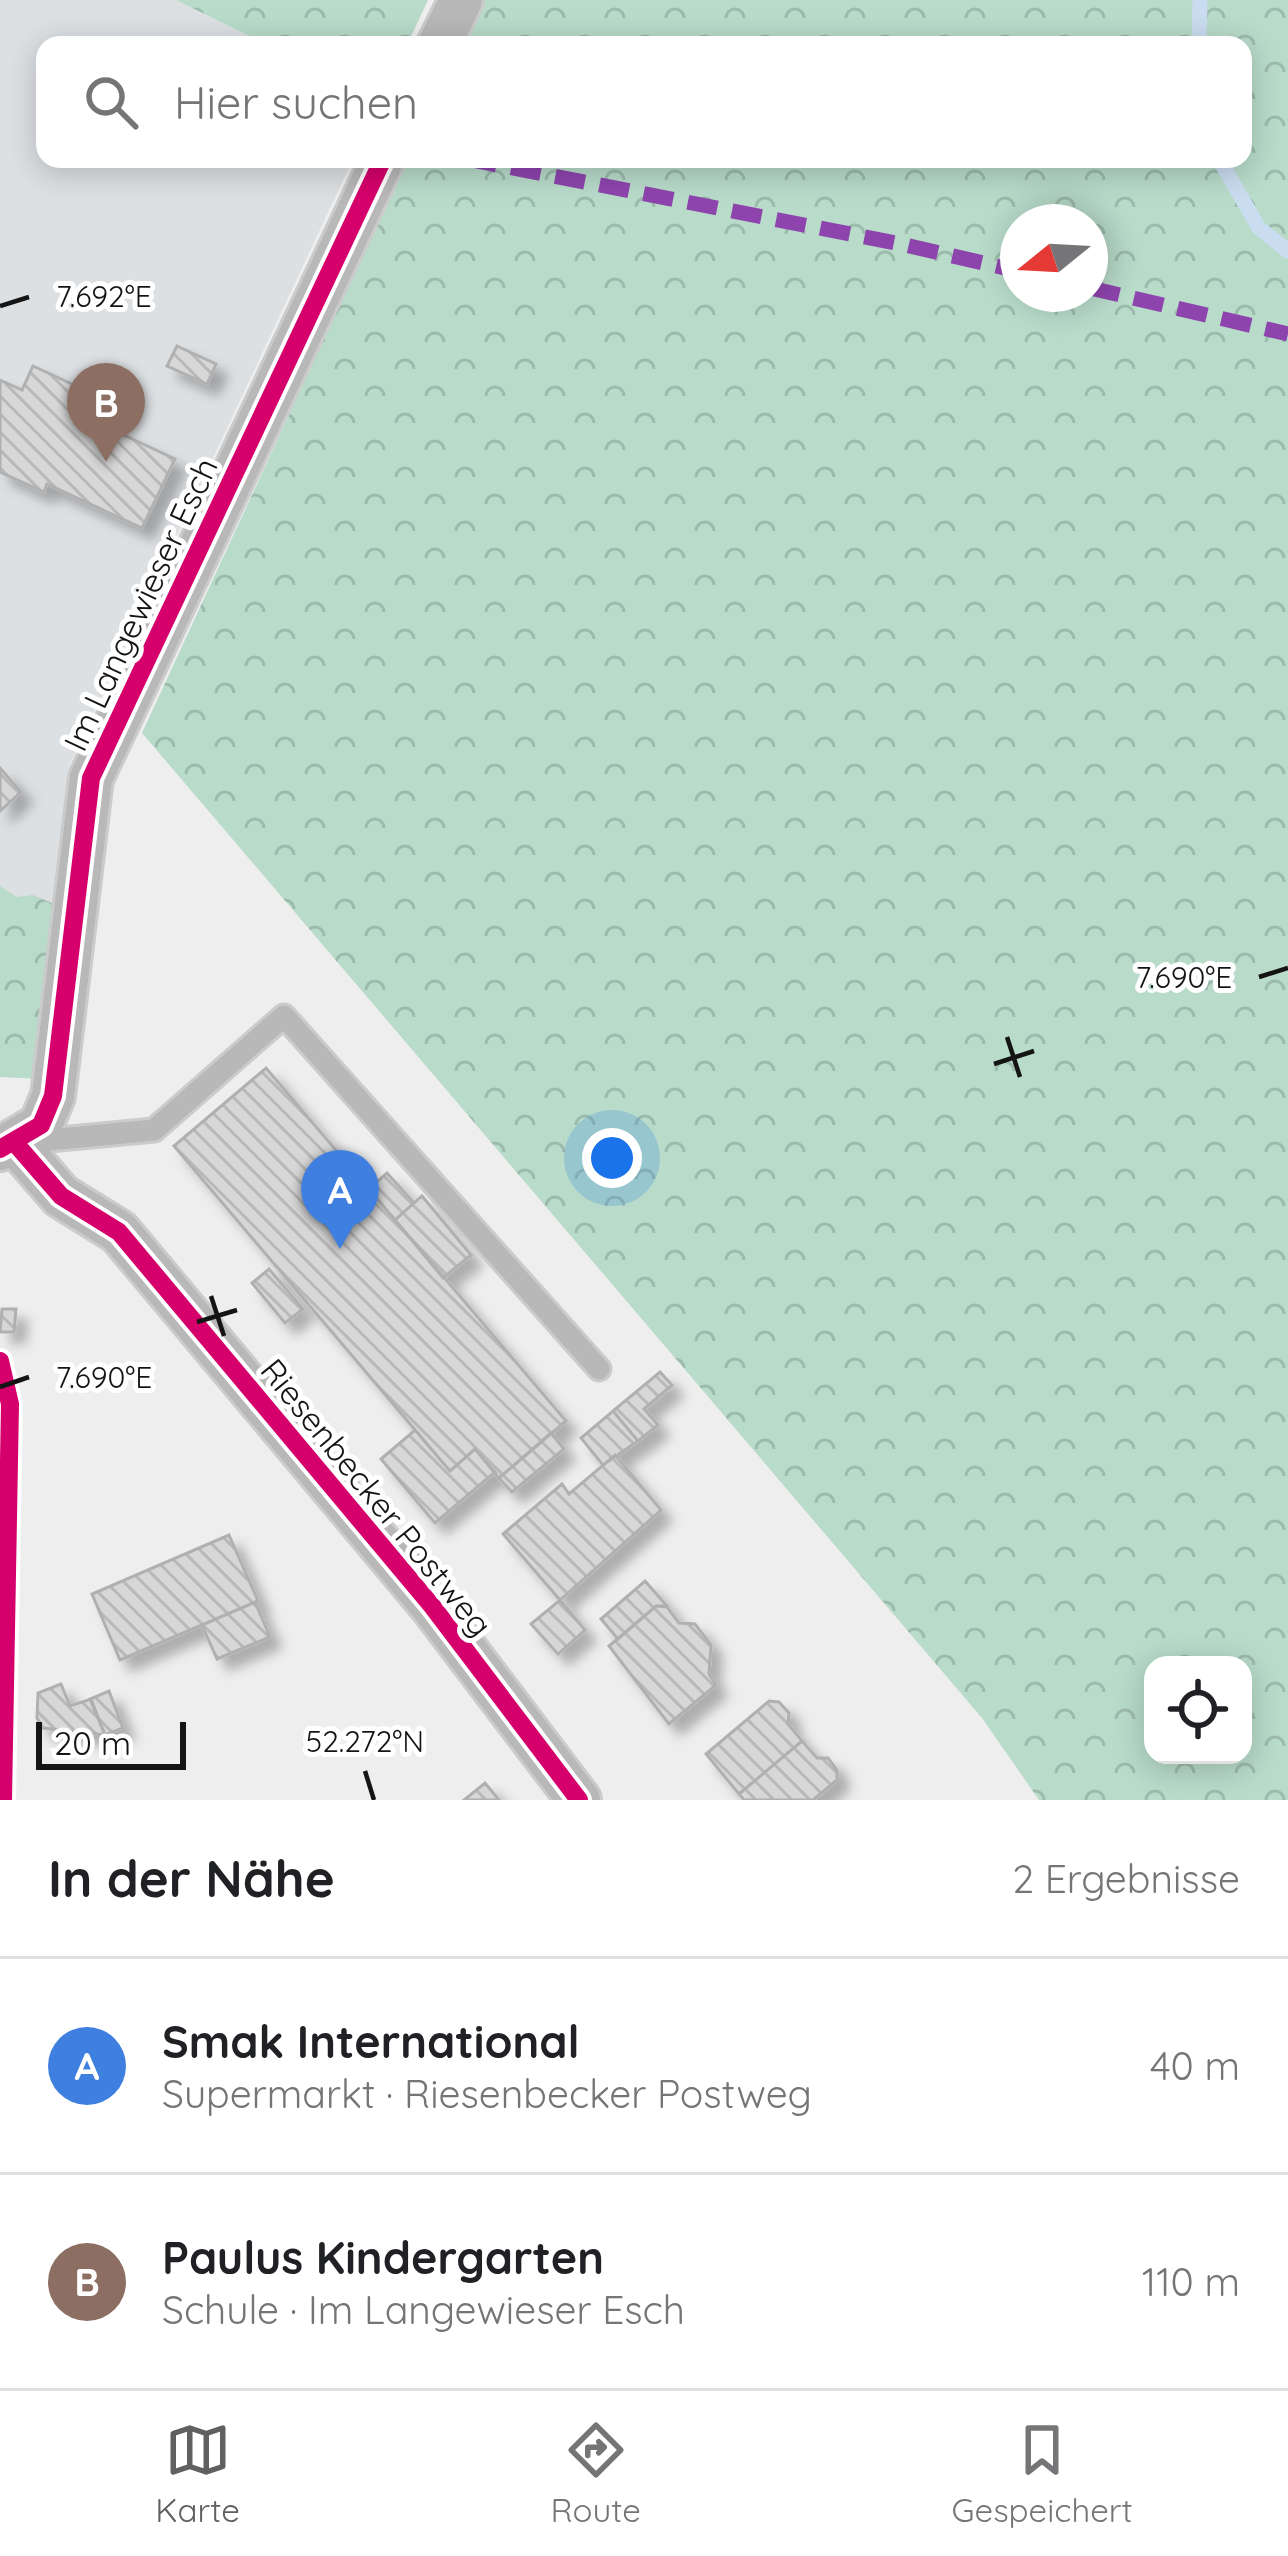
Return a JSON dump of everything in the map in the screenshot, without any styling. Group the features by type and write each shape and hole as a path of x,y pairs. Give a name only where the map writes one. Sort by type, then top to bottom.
{"street":[{"path":"443,36 460,0"},
{"name":"Im Langewieser Esch","path":"7,1146 41,1125 53,1096 91,778 379,168"},
{"name":"Riesenbecker Postweg","path":"7,1146 61,1196 118,1232 432,1606 579,1800"}],"lane":[{"path":"7,1146 154,1130 284,1016 599,1369"}],"shaded area":[{"path":"0,0 176,0 250,36 36,36 36,168 349,168 69,766 57,917 0,904"}],"green space":[{"path":"176,0 428,0 411,36 250,36"},
{"path":"484,0 1288,0 1288,1800 1039,1800 982,1718 142,733 403,168 1252,168 1252,36 466,36"},
{"path":"0,886 17,897 33,895 54,904 57,917 43,1079 0,1077"}],"building":[{"path":"177,346 216,364 207,384 167,366"},
{"path":"33,366 89,392 79,414 175,459 142,528 47,484 44,492 0,472 0,380 22,390"},
{"path":"0,768 21,792 0,811"},
{"path":"266,1068 566,1421 499,1478 475,1449 450,1471 174,1146"},
{"path":"387,1173 414,1203 395,1220 369,1189"},
{"path":"422,1196 471,1255 443,1278 395,1220"},
{"path":"269,1269 303,1309 285,1323 252,1283"},
{"path":"2,1309 16,1309 14,1332 0,1332"},
{"path":"660,1372 672,1385 644,1409 658,1425 638,1441 613,1411"},
{"path":"613,1411 638,1441 603,1465 581,1438"},
{"path":"415,1430 450,1471 475,1449 495,1472 435,1523 381,1459"},
{"path":"551,1433 564,1449 512,1492 499,1478"},
{"path":"615,1455 661,1510 560,1600 503,1534 562,1484 569,1494"},
{"path":"229,1535 258,1601 120,1660 92,1594"},
{"path":"645,1581 667,1606 656,1606 618,1639 601,1619"},
{"path":"560,1600 585,1630 558,1654 531,1624"},
{"path":"255,1602 270,1637 217,1659 202,1625"},
{"path":"656,1606 667,1607 679,1623 695,1624 711,1645 709,1674 716,1685 669,1724 609,1646"},
{"path":"61,1684 70,1706 91,1699 105,1735 43,1728 37,1718 38,1693"},
{"path":"109,1691 123,1728 105,1735 90,1699"},
{"path":"769,1701 779,1702 789,1713 788,1724 802,1741 739,1794 706,1754"},
{"path":"802,1741 817,1758 828,1758 837,1770 837,1780 813,1800 744,1800 739,1794"},
{"path":"485,1783 499,1800 464,1800"}],"waterway":[{"path":"1199,36 1200,0"},
{"path":"1224,168 1259,228 1288,251"}],"marked path":[{"path":"513,168 1000,267"},
{"path":"1108,292 1288,334"}],"cycle path":[{"path":"0,1149 41,1125 53,1096 91,778 379,168"},
{"path":"15,1143 61,1196 119,1232 432,1606 579,1800"},
{"path":"0,1361 10,1404 3,1800"}],"place":[{"name":"Paulus Kindergarten","path":"106,462"},
{"name":"Smak International","path":"340,1249"}]}
